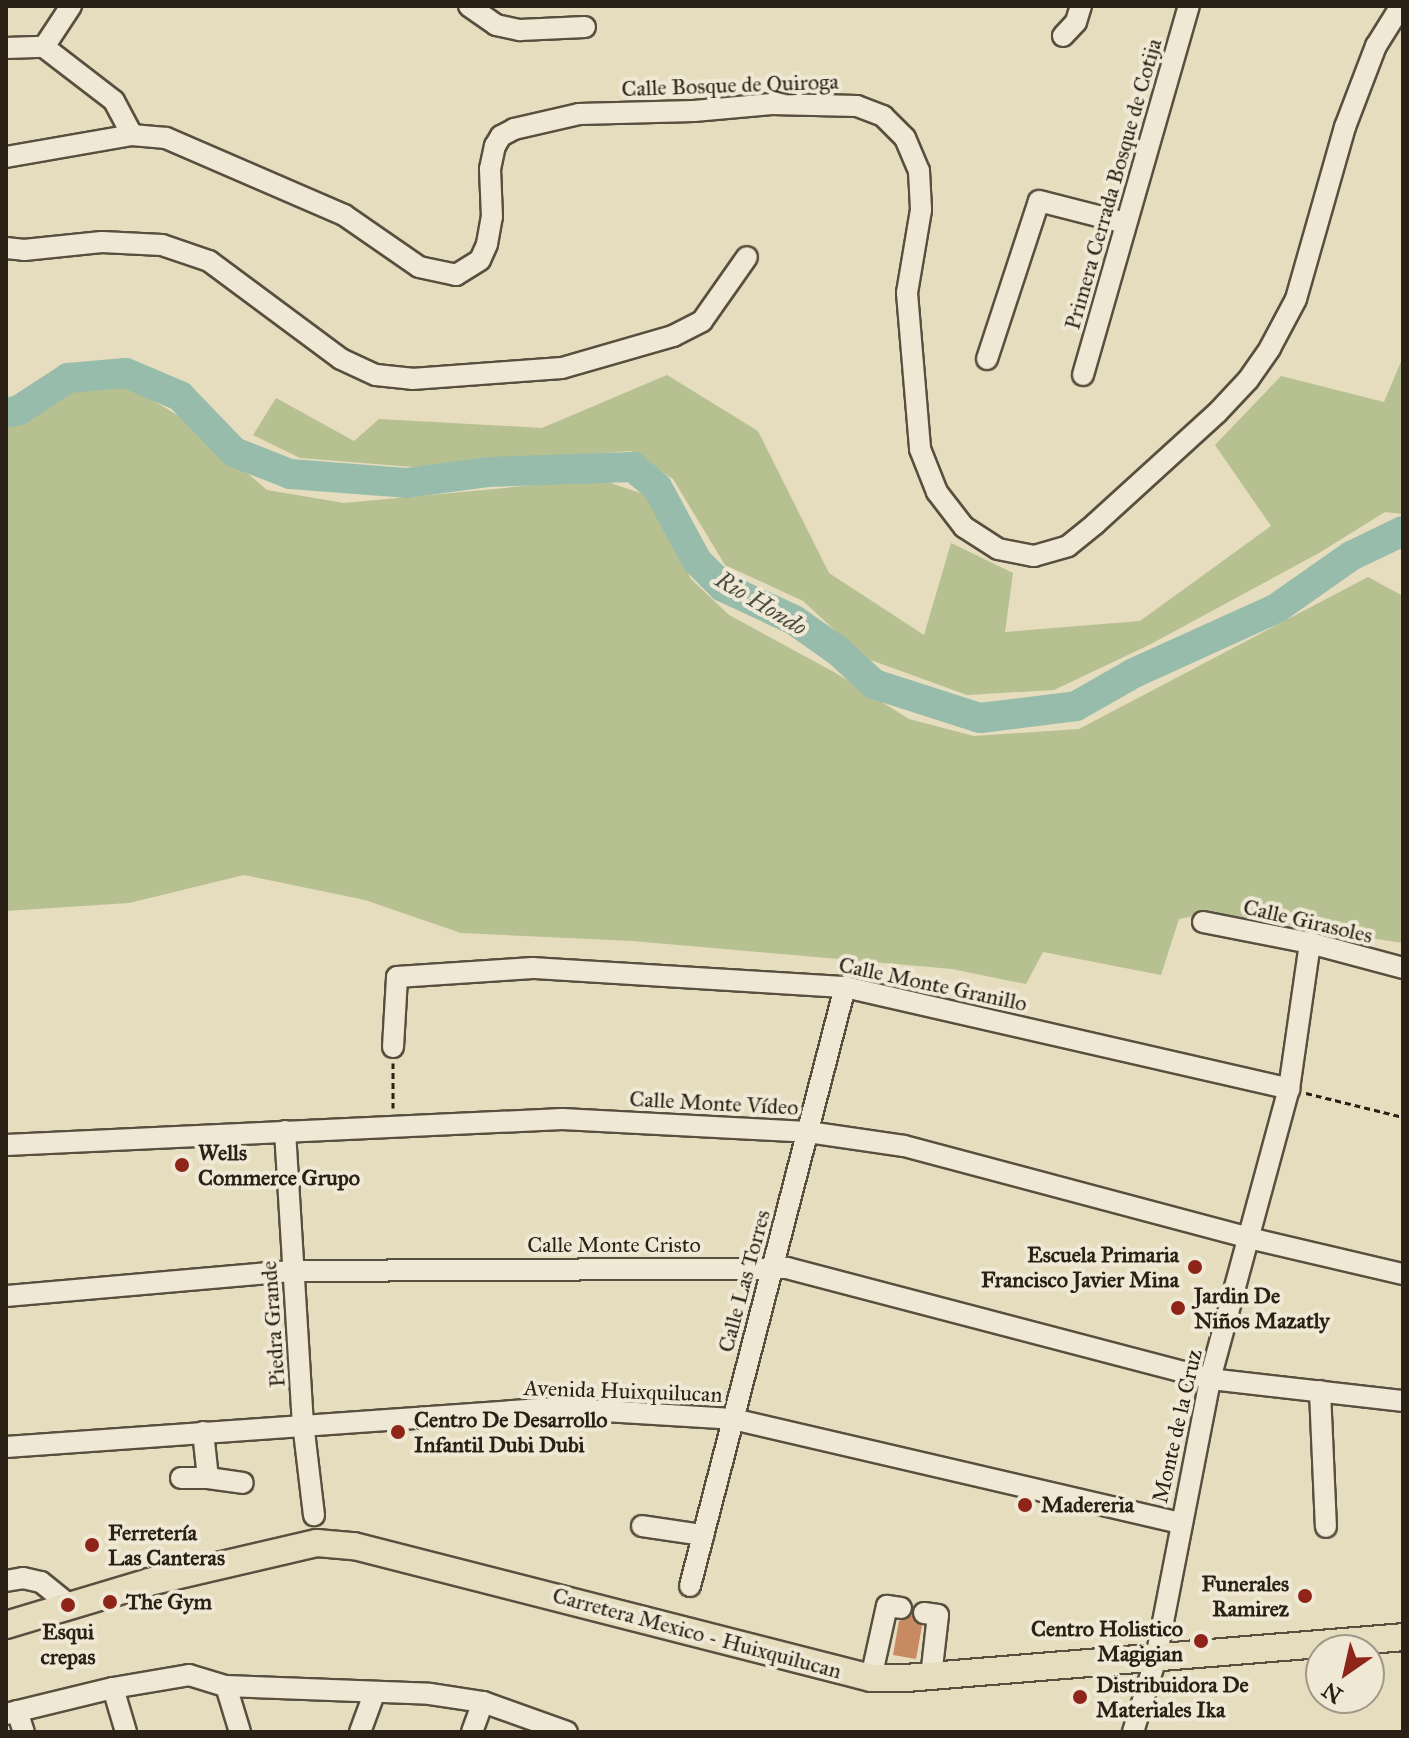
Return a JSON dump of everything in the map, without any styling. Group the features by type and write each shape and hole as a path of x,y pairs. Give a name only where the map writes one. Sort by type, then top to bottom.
{"main road":[{"name":"Carretera Mexico - Huixquilucan","path":"6,1625 68,1604 260,1554 317,1543 336,1543 871,1678 931,1676 1403,1637"}],"street":[{"path":"44,47 71,6"},
{"path":"469,6 496,25 520,30 585,27"},
{"path":"1063,36 1076,22 1081,6"},
{"name":"Primera Cerrada Bosque de Cotija","path":"1083,375 1189,6"},
{"name":"Calle Bosque de Quiroga","path":"6,157 132,135 166,138 212,155 344,215 419,267 456,275 480,260 487,244 492,217 490,169 495,146 501,136 514,129 579,114 694,111 772,104 857,106 883,116 905,138 919,171 921,210 907,293 920,449 937,492 964,527 998,549 1034,556 1068,546 1095,524 1217,413 1248,380 1270,348 1296,299 1345,127 1376,46 1401,6"},
{"path":"6,48 44,47 114,101 132,135"},
{"path":"987,359 1039,201 1125,223"},
{"path":"6,248 102,242 174,249 209,261 341,359 376,375 412,379 562,368 673,336 702,321 747,257"},
{"name":"Calle Girasoles","path":"1203,922 1310,943 1403,968"},
{"name":"Monte de la Cruz","path":"1133,1732 1156,1658 1210,1379 1289,1089 1310,943"},
{"name":"Calle Monte Granillo","path":"393,1047 397,977 533,968 845,987 1289,1089"},
{"name":"Calle Las Torres","path":"690,1586 845,987"},
{"name":"Calle Monte Vídeo","path":"6,1145 562,1119 808,1132 904,1146 1249,1238 1403,1274"},
{"name":"Piedra Grande","path":"285,1131 303,1423 314,1515"},
{"name":"Calle Monte Cristo","path":"6,1296 293,1271 787,1268 1210,1379 1403,1401"},
{"path":"1320,1391 1326,1527"},
{"name":"Avenida Huixquilucan","path":"6,1447 303,1423 555,1408 733,1419 1180,1523"},
{"path":"203,1432 208,1478"},
{"path":"181,1478 243,1483"},
{"path":"642,1526 703,1535"},
{"path":"6,1581 23,1578 41,1582 68,1604"},
{"path":"871,1678 887,1606 901,1608"},
{"path":"924,1613 938,1615 931,1676"},
{"path":"24,1732 12,1713 113,1688 189,1675 226,1686 430,1694 483,1702 567,1732"},
{"path":"226,1686 240,1732"},
{"path":"113,1688 126,1732"},
{"path":"360,1732 374,1694"},
{"path":"472,1732 483,1702"}],"path":[{"path":"393,1047 393,1128"},
{"path":"1289,1089 1403,1117"}],"green space":[{"path":"1403,357 1403,514 1385,512 1319,553 1149,645 1054,690 967,695 865,658 803,601 725,565 673,479 631,451 413,467 300,458 253,435 276,398 354,441 379,419 542,428 667,375 758,431 829,573 924,635 951,543 1013,573 1005,632 1140,621 1271,526 1215,445 1281,376 1384,402"},
{"path":"73,385 131,387 187,421 267,490 344,503 599,479 649,496 691,579 729,615 834,672 909,719 974,736 1079,729 1368,577 1403,596 1403,943 1209,913 1179,919 1161,975 1043,952 1026,984 952,969 633,941 461,933 365,900 244,875 129,903 6,911 6,428"}],"building":[{"path":"912,1615 922,1626 916,1659 893,1655 899,1621"}],"waterway":[{"name":"Rio Hondo","path":"6,413 19,410 68,378 126,373 180,396 234,452 290,474 406,483 487,472 633,467 657,487 697,561 723,587 794,620 838,651 874,684 980,718 1076,706 1134,673 1277,608 1351,556 1403,531"}],"place":[{"name":"Wells Commerce Grupo","path":"182,1165"},
{"name":"Escuela Primaria Francisco Javier Mina","path":"1195,1267"},
{"name":"Jardin De Niños Mazatly","path":"1178,1308"},
{"name":"Centro De Desarrollo Infantil Dubi Dubi","path":"398,1432"},
{"name":"Madereria","path":"1025,1505"},
{"name":"Ferretería Las Canteras","path":"92,1545"},
{"name":"Funerales Ramirez","path":"1305,1596"},
{"name":"The Gym","path":"110,1602"},
{"name":"Esqui crepas","path":"68,1605"},
{"name":"Centro Holistico Magigian","path":"1201,1641"},
{"name":"Distribuidora De Materiales Ika","path":"1080,1697"}]}
